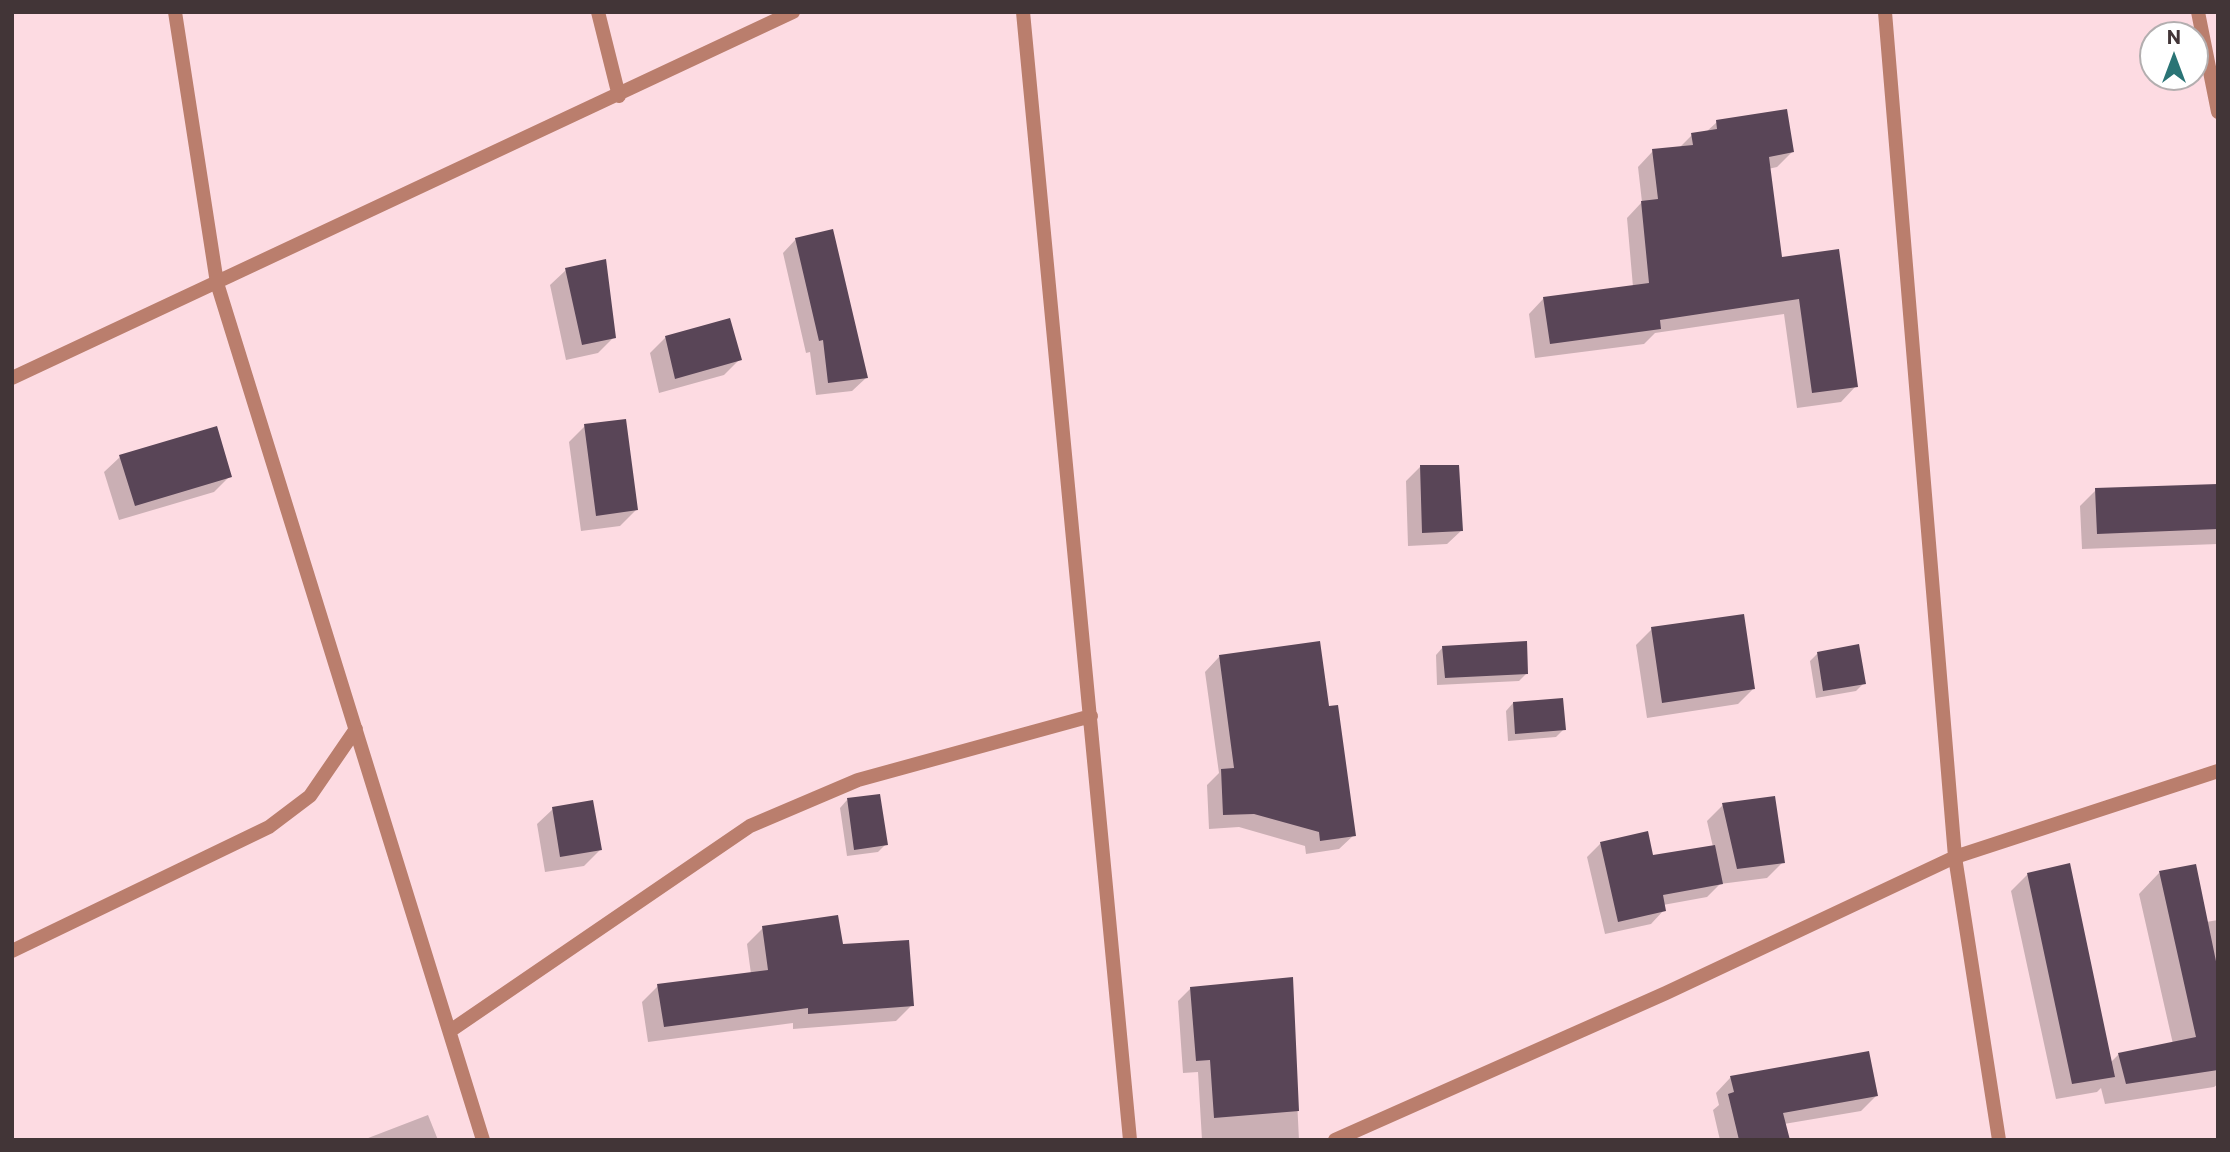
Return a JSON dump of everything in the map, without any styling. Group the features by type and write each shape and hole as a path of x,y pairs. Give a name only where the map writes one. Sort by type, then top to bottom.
{"street":[{"path":"175,12 217,283 483,1140"},
{"path":"598,12 619,96"},
{"path":"12,378 619,96 793,12"},
{"path":"1023,12 1130,1140"},
{"path":"1885,12 1955,857 1999,1140"},
{"path":"2198,12 2218,112"},
{"path":"450,1031 638,899 750,826 858,780 1091,716"},
{"path":"12,951 269,827 310,796 356,729"},
{"path":"1335,1140 1666,993 1955,857 2218,771"}],"building":[{"path":"1787,109 1794,152 1769,157 1782,257 1839,249 1858,387 1812,393 1799,299 1660,320 1661,329 1550,344 1543,297 1649,283 1641,201 1658,199 1652,149 1693,145 1691,133 1717,129 1716,120"},
{"path":"833,229 868,378 828,383 823,340 819,341 795,238"},
{"path":"606,259 616,338 582,345 565,268"},
{"path":"730,318 742,360 675,379 665,336"},
{"path":"626,419 638,510 596,516 584,424"},
{"path":"217,426 232,477 135,506 119,455"},
{"path":"1420,465 1459,465 1463,531 1422,533"},
{"path":"2218,484 2218,529 2097,534 2095,488"},
{"path":"1744,614 1755,689 1662,703 1651,627"},
{"path":"1320,641 1329,706 1338,705 1356,836 1320,841 1319,832 1254,814 1223,815 1221,769 1234,768 1219,655"},
{"path":"1527,641 1528,674 1445,678 1442,646"},
{"path":"1859,644 1866,684 1823,691 1817,652"},
{"path":"1563,698 1566,730 1515,734 1513,702"},
{"path":"880,794 888,845 854,850 847,798"},
{"path":"1775,796 1785,863 1737,869 1722,803"},
{"path":"593,800 602,850 560,857 552,807"},
{"path":"1648,831 1653,855 1715,845 1723,884 1663,895 1666,911 1618,922 1600,842"},
{"path":"2070,863 2115,1077 2072,1084 2027,873"},
{"path":"2196,864 2218,971 2218,1070 2126,1084 2118,1053 2196,1037 2159,871"},
{"path":"838,915 843,944 909,940 914,1006 808,1014 808,1008 664,1027 657,984 768,970 762,926"},
{"path":"1293,977 1299,1111 1214,1118 1210,1060 1196,1061 1190,987"},
{"path":"1869,1051 1878,1096 1783,1113 1790,1140 1739,1140 1728,1094 1734,1092 1730,1076"}]}
